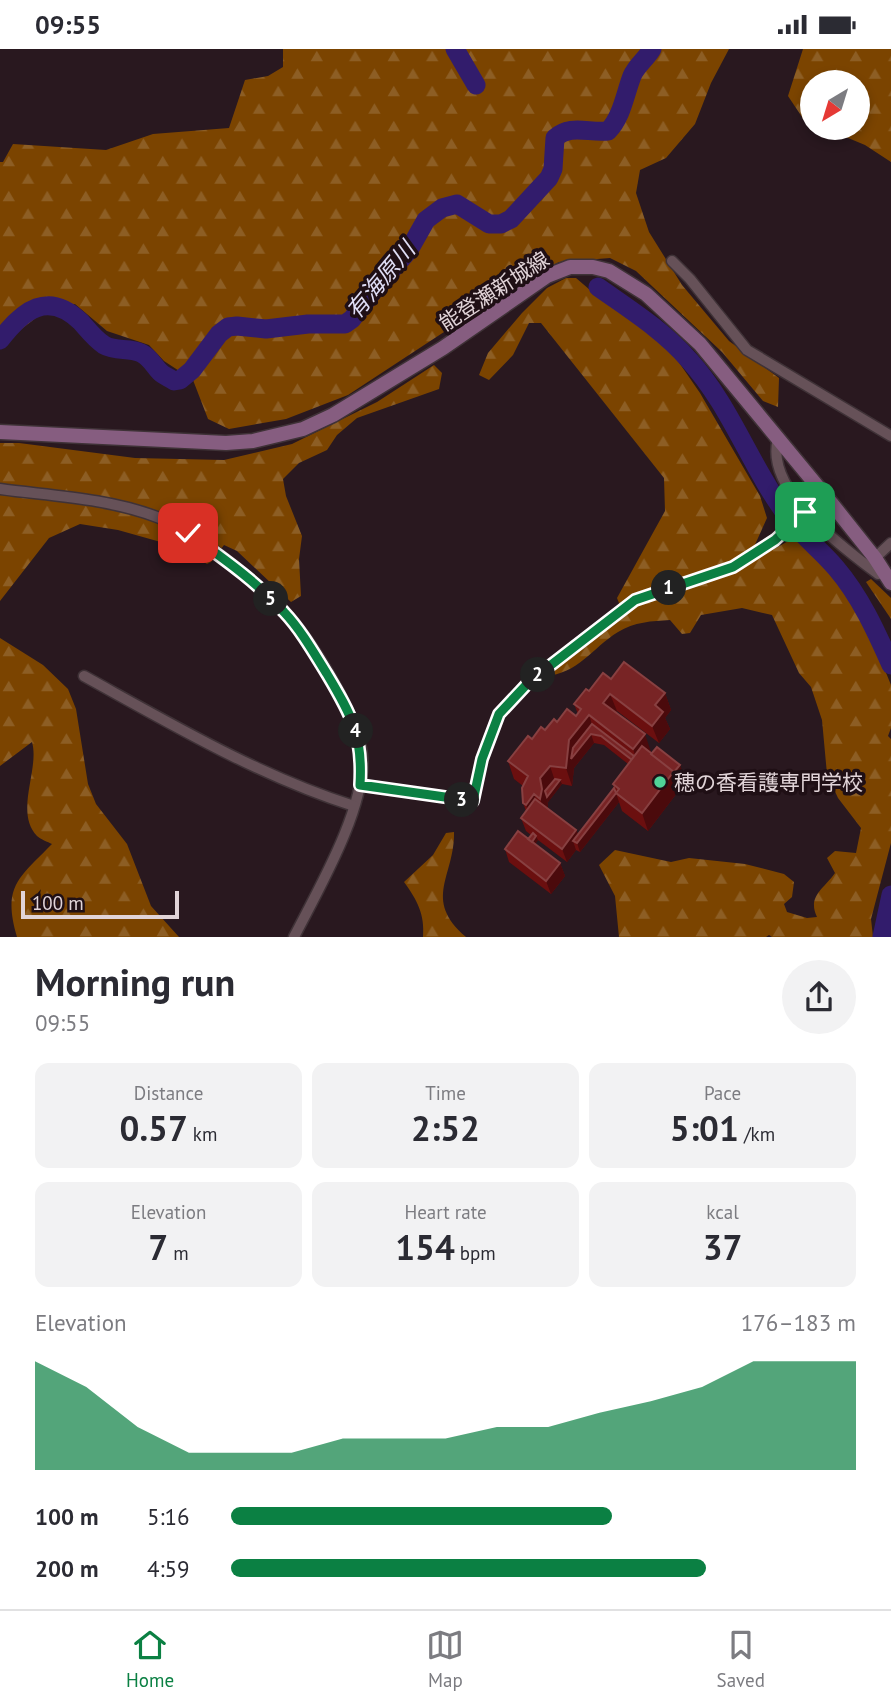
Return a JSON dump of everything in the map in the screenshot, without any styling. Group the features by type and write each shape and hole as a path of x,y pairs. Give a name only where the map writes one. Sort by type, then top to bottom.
{"main road":[{"name":"能登瀬新城線","path":"0,432 226,443 253,441 303,429 333,415 443,348 547,276 570,267 593,267 609,271 646,294 694,338 887,577"}],"street":[{"path":"672,261 690,279 747,350 891,436"},
{"path":"778,439 777,461 803,514 877,574 887,577"},
{"path":"0,489 98,502 159,518 188,533 260,589 285,612 305,639 342,700 355,727 362,755 360,785 350,821 294,937"},
{"path":"360,785 473,801 482,759 499,714 529,682 635,600 733,567 788,529 803,514"},
{"path":"874,558 891,543"},
{"path":"84,676 263,770 354,806"}],"green space":[{"path":"283,49 729,49 711,83 695,124 666,158 640,170 636,193 649,232 682,285 729,341 779,378 778,407 763,401 722,352 636,271 610,258 559,262 492,300 474,304 444,332 348,395 286,419 229,429 208,419 193,380 164,361 149,345 107,331 75,304 42,313 0,346 0,162 3,162 13,144 106,150 153,134 229,128 245,80 268,76 283,67"},
{"path":"803,49 891,49 891,162 853,140 870,140 870,70 800,70 800,114 788,96"},
{"path":"566,278 576,278 669,348 700,393 760,496 767,518 753,549 761,556 794,538 807,545 847,594 873,641 891,685 891,728 888,736 891,739 891,843 871,919 873,937 619,937 615,896 599,865 615,850 671,862 689,858 745,864 784,874 794,882 792,897 784,904 787,912 807,918 817,917 814,910 815,898 835,873 827,858 835,851 856,853 861,828 838,798 827,774 822,720 811,687 799,673 772,615 742,608 701,615 690,633 682,634 670,620 637,624 609,638 567,671 545,676 623,613 617,598 665,511 664,478 541,323 529,323 513,355 489,380 479,375 488,353 522,313 547,288"},
{"path":"434,365 442,373 439,389 357,418 337,435 327,450 299,463 283,479 286,496 302,536 299,559 301,596 291,602 237,551 224,545 207,564 182,548 118,530 80,524 49,538 0,601 0,443 135,458 224,460 292,444 377,402"},
{"path":"871,579 891,598 891,619 866,582"},
{"path":"0,638 43,665 68,689 76,709 88,784 96,804 127,844 151,906 179,937 17,937 12,906 16,884 52,844 37,836 28,815 27,803 34,753 32,742 0,766"},
{"path":"454,832 443,899 453,923 466,937 423,937 423,921 419,908 404,882 433,855 446,833"}],"building":[{"path":"624,662 665,693 655,705 663,712 652,726 610,694 603,703 645,734 633,749 589,715 569,740 566,768 550,766 540,778 540,799 534,794 526,805 523,803 522,788 528,776 508,761 528,736 532,739 541,727 545,730 554,719 557,722 567,709 576,716 581,709 574,704 586,689 589,691 603,673 611,679"},
{"path":"592,724 634,756 632,760 601,736 591,734 571,759 573,748"},
{"path":"642,746 674,771 642,813 616,793 619,789 613,784"},
{"path":"657,747 680,765 674,772 651,754"},
{"path":"555,779 560,780 547,797 545,791"},
{"path":"614,788 616,793 577,843 573,841"},
{"path":"535,799 576,830 562,849 521,818"},
{"path":"518,831 560,863 546,881 505,849"},
{"path":"533,833 536,836 532,842 528,839"}],"waterway":[{"path":"455,49 476,85"},
{"name":"有海原川","path":"0,340 27,313 47,306 58,307 69,312 104,345 141,353 174,381 180,380 192,370 219,334 228,327 266,329 308,324 345,324 409,250 426,220 442,208 457,204 489,224 501,224 511,219 549,178 553,169 555,138 573,130 608,131 613,125 634,72 652,49"},
{"path":"598,287 668,339 704,378 788,517 830,561 853,590 891,665"},
{"path":"882,937 891,895"}],"place":[{"name":"穂の香看護専門学校","path":"660,782"}],"route":[{"path":"188,533 260,589 285,612 305,639 355,727 362,755 360,785 473,801 482,759 499,714 529,682 635,600 733,567 775,540 805,512"}]}
